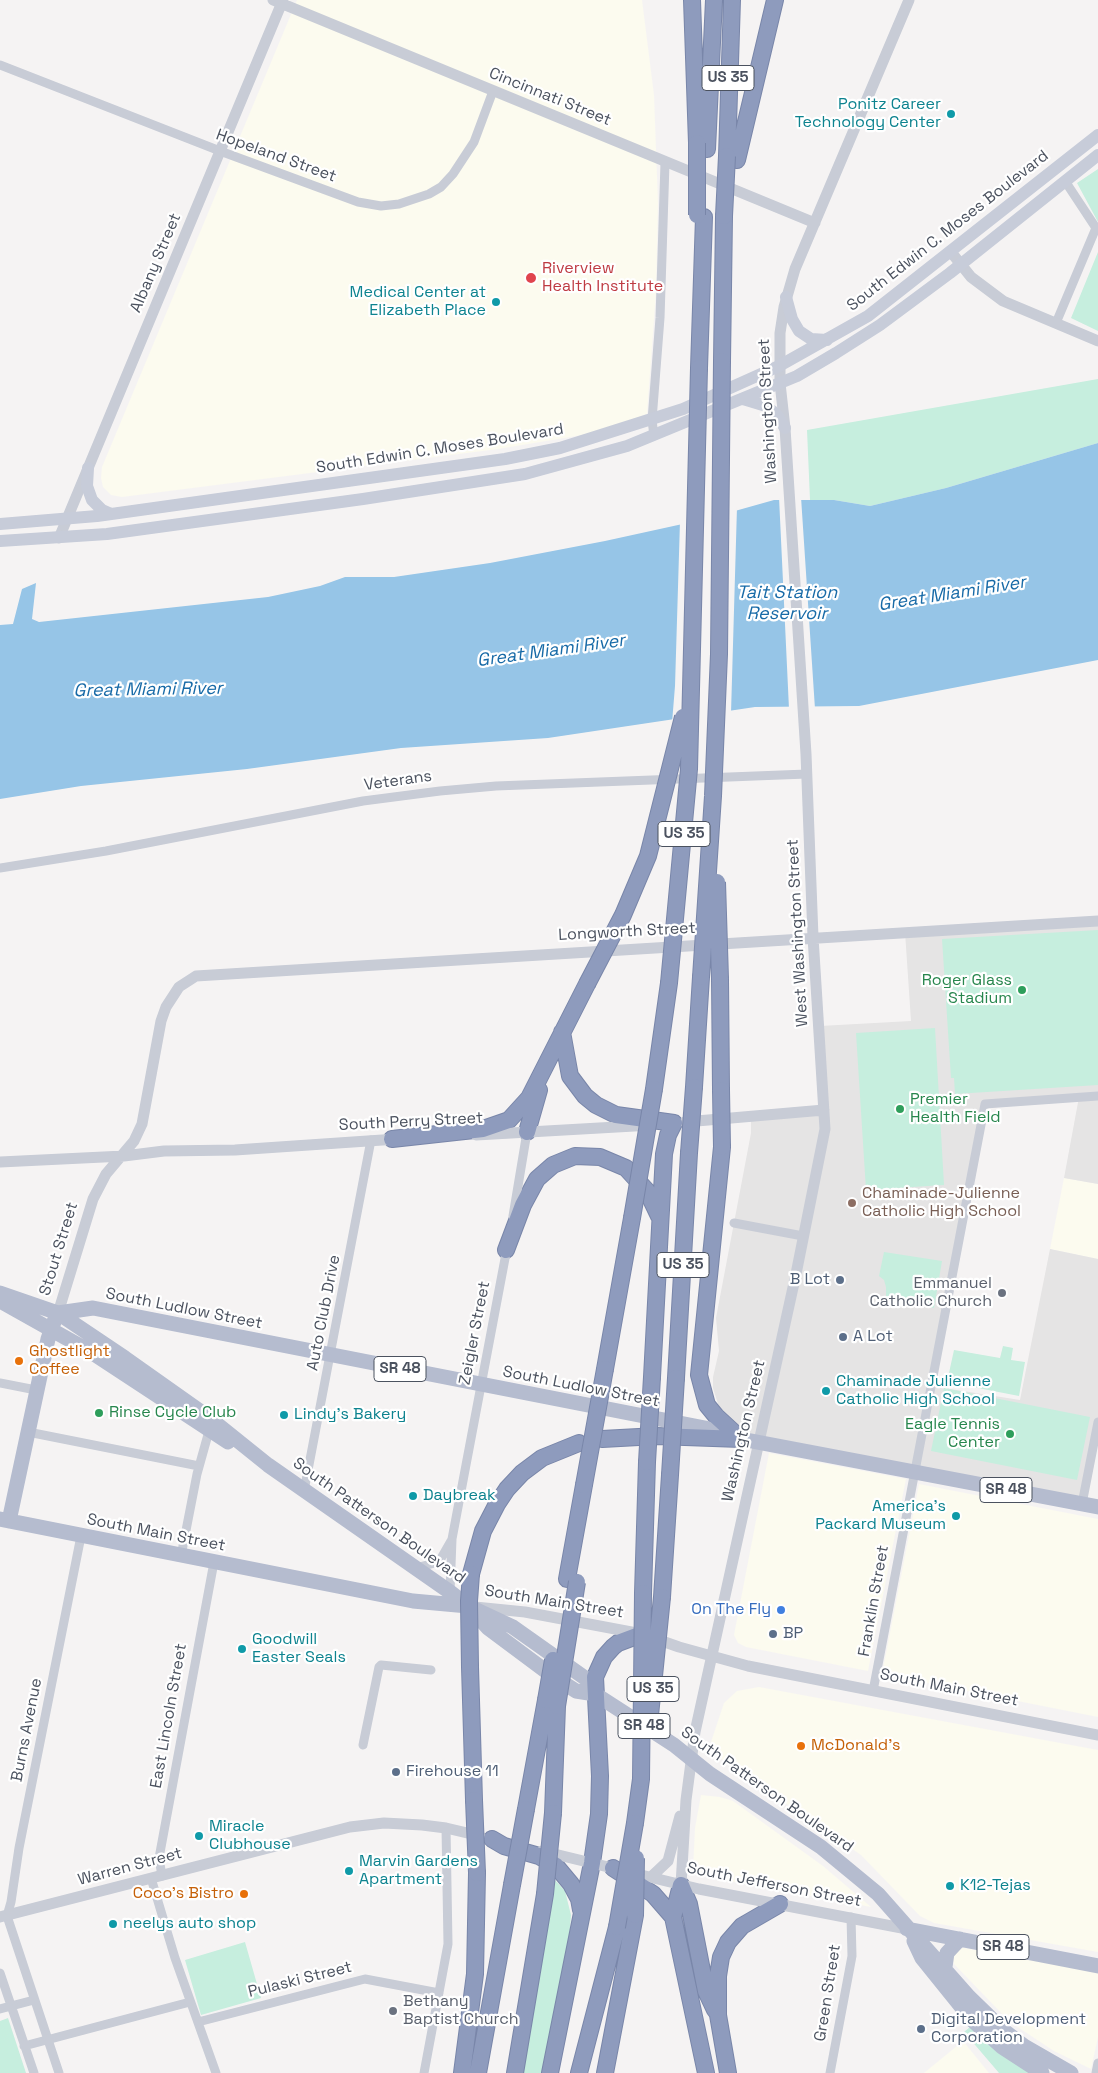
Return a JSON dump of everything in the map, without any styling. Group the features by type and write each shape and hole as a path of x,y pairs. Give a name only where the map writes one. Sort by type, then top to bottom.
{"highway":[{"path":"686,0 702,146"},
{"path":"692,0 692,45"},
{"name":"US 35","path":"478,2073 526,1810 552,1703 572,1580 583,1488 632,1218 654,1089 669,984 689,769 702,265 702,146 714,0"},
{"name":"US 35","path":"579,2073 617,1927 651,1708 662,1597 713,796 720,627 723,240 724,216 732,158 732,0"},
{"path":"732,158 775,0"},
{"path":"392,1139 482,1128 509,1120 529,1098 623,915 650,849 690,683"},
{"path":"713,796 720,979 722,1147 699,1375 707,1405 741,1439"},
{"path":"562,1032 570,1076 585,1096 596,1105 616,1115 674,1123 664,1148 659,1218 647,1462 643,1593 641,1780"},
{"path":"527,1132 550,1057"},
{"path":"506,1250 523,1205 537,1178 552,1165 575,1156 600,1157 626,1168 647,1191 659,1218"},
{"path":"602,1438 658,1436 741,1439"},
{"path":"462,2073 475,1974 477,1873 469,1601 472,1574 483,1531 505,1492 522,1473 542,1458 578,1443"},
{"path":"550,2073 592,1863 600,1789 594,1694 595,1677 604,1658 618,1643 642,1634"},
{"path":"515,2073 545,1894 553,1812 552,1703"},
{"path":"605,2073 635,1915 637,1888 634,1823"},
{"path":"492,1839 504,1846 539,1856 560,1869 576,1893 581,1919"},
{"path":"613,1868 652,1894 673,1917"},
{"path":"681,1885 673,1917 706,2073"},
{"path":"681,1885 689,1904 706,1991 718,2015"},
{"path":"728,2073 718,2015 718,1970 728,1942 744,1923 780,1904"}],"main road":[{"name":"South Edwin C. Moses Boulevard","path":"0,524 111,514 519,456 560,448 652,420 682,409 779,366 868,316 1098,135"},
{"name":"South Edwin C. Moses Boulevard","path":"0,541 107,534 522,474 573,462 654,436 805,371 880,325 960,265 1098,155"},
{"path":"786,297 792,319 799,331 811,339 827,340"},
{"path":"743,399 766,406 777,415 785,428"},
{"path":"519,456 522,474"},
{"path":"449,467 451,485"},
{"path":"88,468 88,486 92,500 102,510 111,514"},
{"path":"321,485 323,504"},
{"name":"South Patterson Boulevard","path":"0,1293 58,1313 207,1416 268,1465 450,1592 468,1606 488,1628 551,1675 576,1691 594,1694 674,1745 841,1862 887,1903 907,1929 945,1967 969,1997 1003,2030 1024,2046 1071,2073"},
{"name":"South Patterson Boulevard","path":"0,1301 52,1328 209,1431 268,1465"},
{"name":"South Ludlow Street","path":"58,1313 93,1308 705,1428 741,1439 1098,1507"},
{"name":"Stout Street","path":"5,1520 28,1432 36,1390 52,1328 58,1313"},
{"name":"South Main Street","path":"5,1520 413,1601 468,1606"},
{"name":"South Patterson Boulevard","path":"907,1929 922,1958 966,2013 1002,2046 1042,2073"},
{"name":"South Jefferson Street","path":"907,1929 1098,1966"},
{"path":"945,1967 947,1953 960,1939"}],"street":[{"name":"Washington Street","path":"806,754 785,428 780,383 780,333 786,297 795,270 909,0"},
{"name":"Cincinnati Street","path":"279,1 665,163 815,223"},
{"name":"Albany Street","path":"59,538 220,152 279,1"},
{"name":"Hopeland Street","path":"0,65 220,152 358,202 381,206 399,204 429,194 441,187 453,174 474,142 493,91"},
{"path":"654,436 652,420 662,286 665,163"},
{"path":"1056,323 1096,228 1065,181"},
{"path":"951,252 960,265 986,290 1003,301 1098,341"},
{"name":"West Washington Street","path":"806,754 812,937 824,1110"},
{"name":"Veterans","path":"0,868 125,848 364,801 440,790 496,786 807,774"},
{"name":"Longworth Street","path":"169,1001 186,981 205,974 1098,921"},
{"name":"Stout Street","path":"58,1313 93,1199 106,1174 124,1156 142,1124 161,1021 169,1001"},
{"name":"Franklin Street","path":"873,1691 985,1104 1098,1096"},
{"name":"Washington Street","path":"686,1800 695,1732 826,1129 824,1110"},
{"name":"South Perry Street","path":"0,1162 124,1156 164,1151 235,1150 371,1140 674,1123 824,1110"},
{"name":"Zeigler Street","path":"450,1592 452,1539 527,1132"},
{"name":"Auto Club Drive","path":"304,1491 371,1140"},
{"path":"734,1223 804,1236"},
{"path":"0,1383 36,1390"},
{"path":"1082,1504 1098,1422"},
{"path":"181,1556 199,1466 209,1431"},
{"path":"28,1432 199,1466"},
{"name":"Burns Avenue","path":"3,1917 12,1902 19,1848 81,1536"},
{"name":"Zeigler Street","path":"415,1568 439,1562 452,1539"},
{"name":"East Lincoln Street","path":"214,1562 156,1877 190,2002 216,2073"},
{"name":"South Main Street","path":"468,1606 525,1612 642,1634 712,1656 873,1691 1098,1735"},
{"path":"363,1745 379,1667 382,1665 430,1670"},
{"path":"651,1877 668,1862 677,1824 686,1800"},
{"path":"681,1885 686,1800"},
{"name":"Warren Street","path":"3,1917 350,1827 395,1823 446,1828"},
{"path":"424,2073 446,1954 449,1925 446,1828"},
{"name":"South Jefferson Street","path":"446,1828 681,1885 907,1929"},
{"path":"3,1917 59,2073"},
{"name":"Green Street","path":"830,2073 852,1956 851,1917"},
{"path":"0,1973 34,2073"},
{"name":"Pulaski Street","path":"198,2022 365,1979 439,1992"},
{"path":"0,2010 34,2000"},
{"path":"24,2046 190,2002"},
{"path":"1096,2073 1098,2063"}],"shaded area":[{"path":"297,0 642,0 654,95 658,203 656,291 647,414 594,433 498,449 122,497 111,495 103,487 101,478 102,467"},
{"name":"Chaminade-Julienne Catholic High School","path":"1098,921 1098,1184 1064,1178 1079,1097 985,1104 931,1382 944,1388 1020,1400 1050,1249 1098,1259 1098,1421 1082,1504 741,1439 719,1407 713,1388 713,1377 719,1351 716,1318 751,1133 751,1116 824,1110 820,1026 911,1021 905,932"},
{"path":"1064,1178 1098,1184 1098,1259 1050,1249"},
{"path":"769,1453 906,1479 868,1671 746,1647 738,1643 734,1635"},
{"path":"919,1484 1098,1519 1098,1717 882,1674"},
{"path":"759,1687 1098,1750 1098,1952 934,1923 920,1916 861,1855 714,1754 711,1742 724,1703 737,1691"},
{"path":"701,1795 720,1797 733,1801 823,1866 871,1907 697,1875 693,1869 695,1828"},
{"path":"964,1948 1098,1972 1098,2037 1091,2069 1054,2051 1010,2022 954,1964 952,1956 957,1949"},
{"path":"963,2041 989,2073 924,2073 935,2064"}],"green space":[{"path":"1098,169 1098,222 1077,183"},
{"path":"1098,252 1098,331 1071,318"},
{"path":"1098,379 1098,443 946,488 870,506 834,500 810,500 807,430"},
{"name":"Roger Glass Stadium","path":"1098,930 1098,1085 955,1094 954,1078 951,1078 942,939"},
{"name":"Premier Health Field","path":"935,1028 944,1185 866,1190 856,1033"},
{"path":"884,1252 942,1261 934,1308 886,1299 884,1280 879,1276"},
{"path":"1003,1346 1013,1348 1011,1360 1025,1362 1019,1396 947,1382 954,1350 1000,1358"},
{"name":"Eagle Tennis Center","path":"944,1388 1090,1417 1077,1480 931,1451"},
{"path":"555,1880 565,1891 571,1915 569,1941 542,2073 523,2073"},
{"path":"245,1942 261,1998 201,2015 185,1960"},
{"path":"8,2018 26,2073 0,2073 0,2021"},
{"path":"970,2027 1034,2073 999,2073 964,2032"}],"water":[{"name":"Tait Station Reservoir","path":"1098,443 1098,660 859,706 755,707 548,738 401,748 247,769 81,786 0,799 0,625 13,624 22,589 36,583 32,619 39,622 268,597 320,586 345,577 394,577 490,563 605,541 710,518 774,500 834,500 870,506 946,488"}],"pier":[{"path":"779,497 801,497 815,709 789,709"},
{"path":"737,507 731,713 672,723 675,686 680,521"}],"place":[{"name":"Ponitz Career Technology Center","path":"951,114"},
{"name":"Riverview Health Institute","path":"531,278"},
{"name":"Medical Center at Elizabeth Place","path":"496,302"},
{"name":"Roger Glass Stadium","path":"1022,990"},
{"name":"Premier Health Field","path":"900,1109"},
{"name":"Chaminade-Julienne Catholic High School","path":"852,1203"},
{"name":"B Lot","path":"840,1280"},
{"name":"Emmanuel Catholic Church","path":"1002,1293"},
{"name":"A Lot","path":"843,1337"},
{"name":"Ghostlight Coffee","path":"19,1361"},
{"name":"Chaminade Julienne Catholic High School","path":"826,1391"},
{"name":"Rinse Cycle Club","path":"99,1413"},
{"name":"Lindy's Bakery","path":"284,1415"},
{"name":"Eagle Tennis Center","path":"1010,1434"},
{"name":"Daybreak","path":"413,1496"},
{"name":"America's Packard Museum","path":"956,1516"},
{"name":"On The Fly","path":"781,1610"},
{"name":"BP","path":"773,1634"},
{"name":"Goodwill Easter Seals","path":"242,1649"},
{"name":"McDonald's","path":"801,1746"},
{"name":"Firehouse 11","path":"396,1772"},
{"name":"Miracle Clubhouse","path":"199,1836"},
{"name":"Marvin Gardens Apartment","path":"349,1871"},
{"name":"K12-Tejas","path":"950,1886"},
{"name":"Coco's Bistro","path":"244,1894"},
{"name":"neelys auto shop","path":"113,1924"},
{"name":"Bethany Baptist Church","path":"393,2011"},
{"name":"Digital Development Corporation","path":"921,2029"}],"water label":[{"name":"Great Miami River","path":"952,594"},
{"name":"Great Miami River","path":"551,651"},
{"name":"Great Miami River","path":"148,690"}]}
